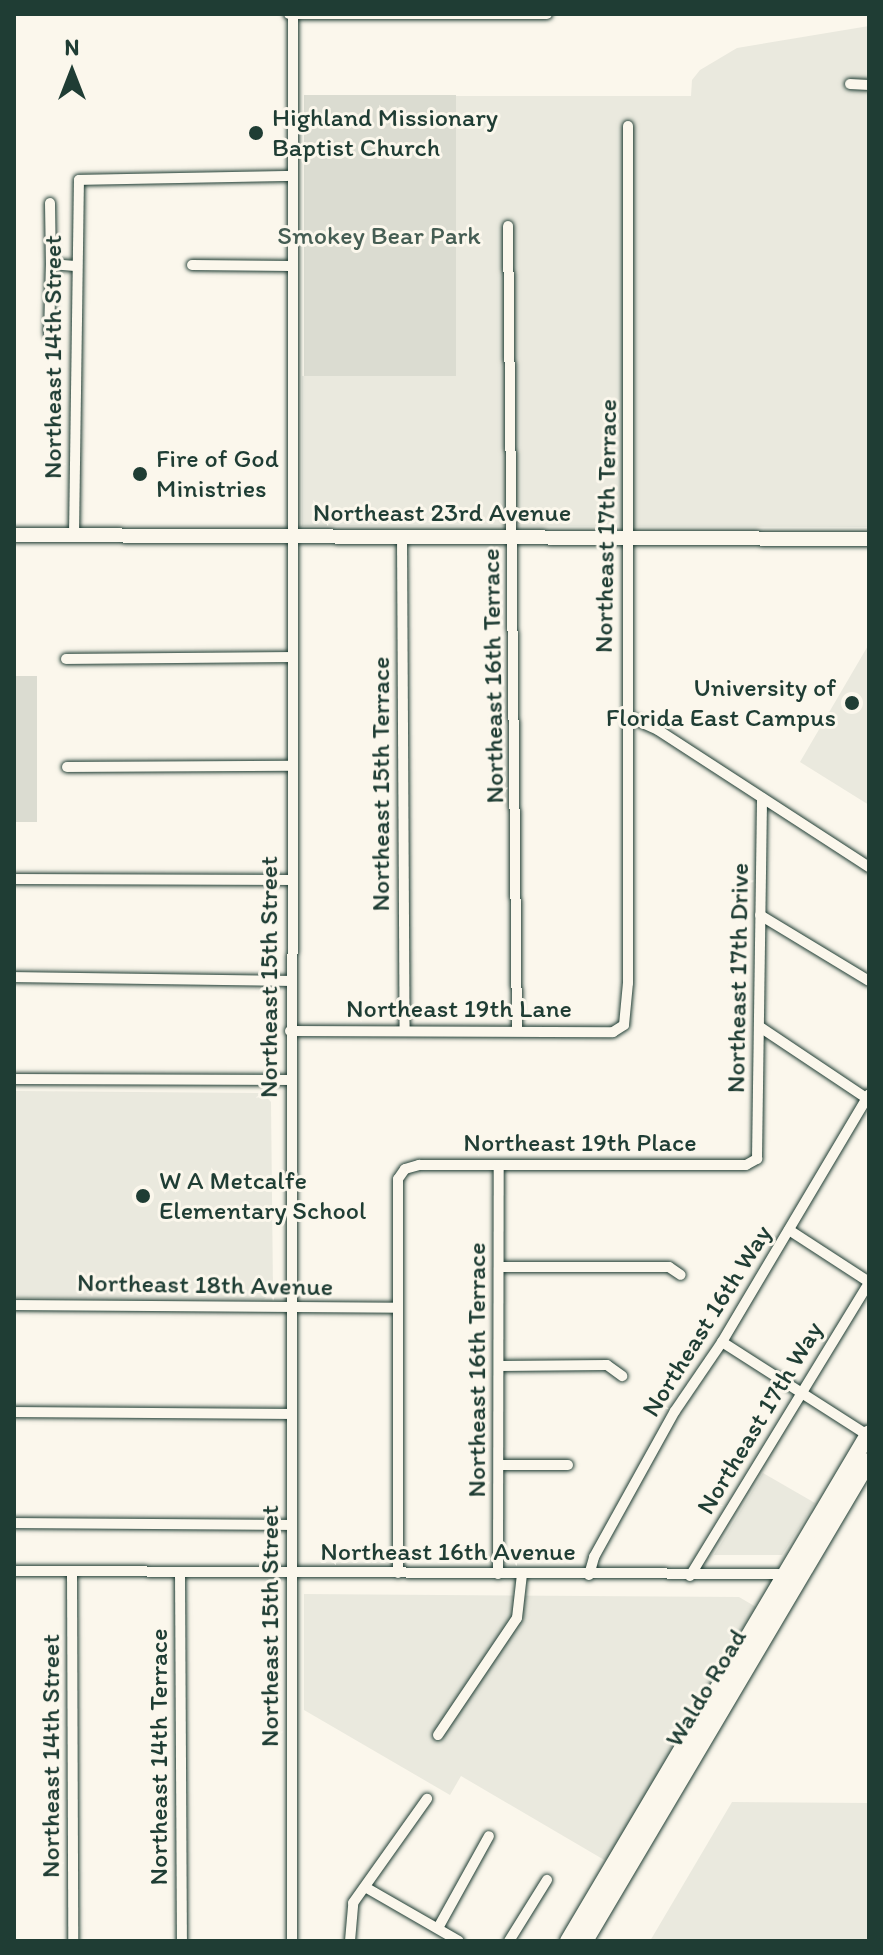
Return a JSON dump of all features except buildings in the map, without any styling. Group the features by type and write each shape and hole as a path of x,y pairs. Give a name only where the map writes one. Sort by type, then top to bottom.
{"highway":[{"name":"Waldo Road","path":"585,1941 796,1574 829,1501 869,1435"},
{"name":"Waldo Road","path":"568,1941 869,1461"}],"main road":[{"name":"Northeast 23rd Avenue","path":"14,535 869,539"}],"street":[{"path":"291,14 547,14"},
{"name":"Northeast 15th Street","path":"291,14 289,981 292,1941"},
{"path":"850,84 869,85"},
{"name":"Northeast 17th Terrace","path":"625,1023 628,126"},
{"name":"Northeast 14th Street","path":"74,535 75,266 79,180 293,176"},
{"path":"49,334 50,203"},
{"name":"Northeast 16th Terrace","path":"508,226 514,537 517,1031"},
{"path":"51,264 75,266"},
{"path":"192,265 291,266"},
{"name":"Northeast 15th Terrace","path":"402,537 405,1030"},
{"path":"66,659 289,657"},
{"path":"627,716 658,730 869,867"},
{"path":"67,767 291,766"},
{"name":"Northeast 17th Drive","path":"757,1159 762,798"},
{"path":"14,879 291,880"},
{"path":"760,915 869,981"},
{"path":"14,977 289,981"},
{"name":"Northeast 19th Lane","path":"290,1031 613,1032 625,1023"},
{"path":"760,1027 868,1096"},
{"path":"14,1079 291,1080"},
{"name":"Northeast 16th Way","path":"589,1575 651,1452 722,1342 868,1096"},
{"name":"Northeast 19th Place","path":"396,1308 396,1192 403,1172 419,1165 746,1165 757,1159"},
{"name":"Northeast 16th Terrace","path":"498,1574 499,1165"},
{"path":"789,1230 869,1283"},
{"path":"499,1267 669,1267 681,1275"},
{"name":"Northeast 17th Way","path":"690,1576 869,1283"},
{"name":"Northeast 18th Avenue","path":"14,1305 396,1308"},
{"path":"396,1308 398,1573"},
{"path":"722,1342 799,1394 869,1435"},
{"path":"499,1366 607,1365 622,1376"},
{"path":"14,1412 291,1414"},
{"path":"500,1465 568,1465"},
{"path":"14,1523 292,1525"},
{"name":"Northeast 16th Avenue","path":"14,1571 690,1576 796,1574"},
{"name":"Northeast 14th Street","path":"72,1572 73,1941"},
{"name":"Northeast 14th Terrace","path":"180,1572 182,1941"},
{"path":"438,1735 517,1618 522,1574"},
{"path":"350,1941 353,1903 427,1799"},
{"path":"438,1928 489,1836"},
{"path":"509,1941 547,1880"},
{"path":"365,1887 459,1941"}],"shaded area":[{"path":"869,26 869,527 302,526 302,376 455,376 456,96 691,96 692,80 700,70 737,48"},
{"name":"University of Florida East Campus","path":"869,644 869,805 800,762"},
{"name":"W A Metcalfe Elementary School","path":"14,1091 263,1093 271,1102 273,1291 264,1299 14,1298"},
{"path":"763,1473 815,1503 782,1555 714,1555"},
{"path":"304,1594 739,1597 756,1607 606,1861 461,1776 450,1795 304,1710"},
{"path":"732,1802 869,1803 869,1941 650,1941"}],"green space":[{"name":"Smokey Bear Park","path":"304,95 456,95 456,376 304,376"},
{"path":"14,676 37,676 37,822 14,822"}],"place":[{"name":"Highland Missionary Baptist Church","path":"256,133"},
{"name":"Fire of God Ministries","path":"140,474"},
{"name":"University of Florida East Campus","path":"852,703"},
{"name":"W A Metcalfe Elementary School","path":"143,1196"}]}
